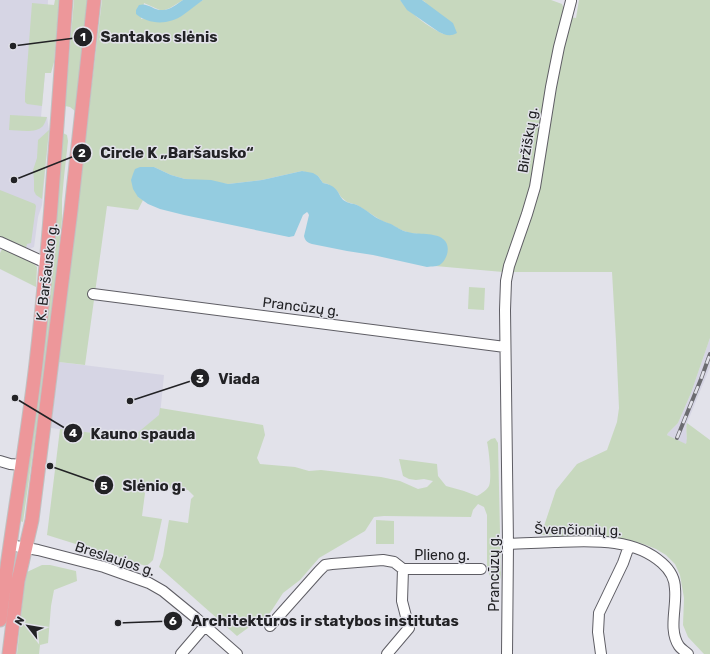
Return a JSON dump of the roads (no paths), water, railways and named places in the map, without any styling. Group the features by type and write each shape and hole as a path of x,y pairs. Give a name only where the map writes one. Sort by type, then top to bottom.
{"main road":[{"name":"K. Baršausko g.","path":"0,620 3,565 10,545 36,363 46,263 66,0"},
{"name":"K. Baršausko g.","path":"9,654 18,581 32,520 71,210 80,115 94,0"},
{"path":"58,113 80,115"}],"street":[{"name":"Biržiškų g.","path":"506,281 509,266 535,187 551,88 571,1"},
{"path":"0,242 46,263"},
{"name":"Prancūzų g.","path":"506,281 505,347 508,544 507,654"},
{"name":"Prancūzų g.","path":"93,294 505,347"},
{"path":"0,461 22,465"},
{"name":"Švenčionių g.","path":"508,544 577,542 619,544 637,548 654,556 668,568 673,576 675,589 675,636 679,646 688,654"},
{"name":"Breslaujos g.","path":"10,545 104,567 149,583 163,592 237,654"},
{"path":"601,654 598,632 600,613 623,563 629,546"},
{"name":"Plieno g.","path":"270,626 325,565 383,560 394,562 403,569 482,570"},
{"name":"Plieno g.","path":"386,654 409,628 402,601 403,569"},
{"path":"182,654 205,626"}],"water":[{"path":"183,0 203,0 183,15 172,21 153,22 141,18 136,14 136,10 139,5 142,4 160,10 166,10"},
{"path":"400,0 422,0 453,23 457,33 448,35 439,32 407,10"},
{"path":"140,167 154,167 171,175 185,179 211,180 228,184 262,180 302,171 313,173 318,176 323,183 335,188 342,198 348,203 356,204 379,219 401,230 412,233 431,234 440,237 447,245 448,252 440,265 427,267 373,255 311,244 304,236 309,215 307,212 303,215 294,236 289,237 160,209 148,204 138,197 133,189 131,180 135,169"}],"railway":[{"path":"677,438 710,354"}],"place":[{"name":"Santakos slėnis","path":"13,46"},
{"name":"Circle K „Baršausko“","path":"14,180"},
{"name":"Kauno spauda","path":"15,398"},
{"name":"Viada","path":"130,401"},
{"name":"Slėnio g.","path":"50,466"},
{"name":"Architektūros ir statybos institutas","path":"118,623"}]}
